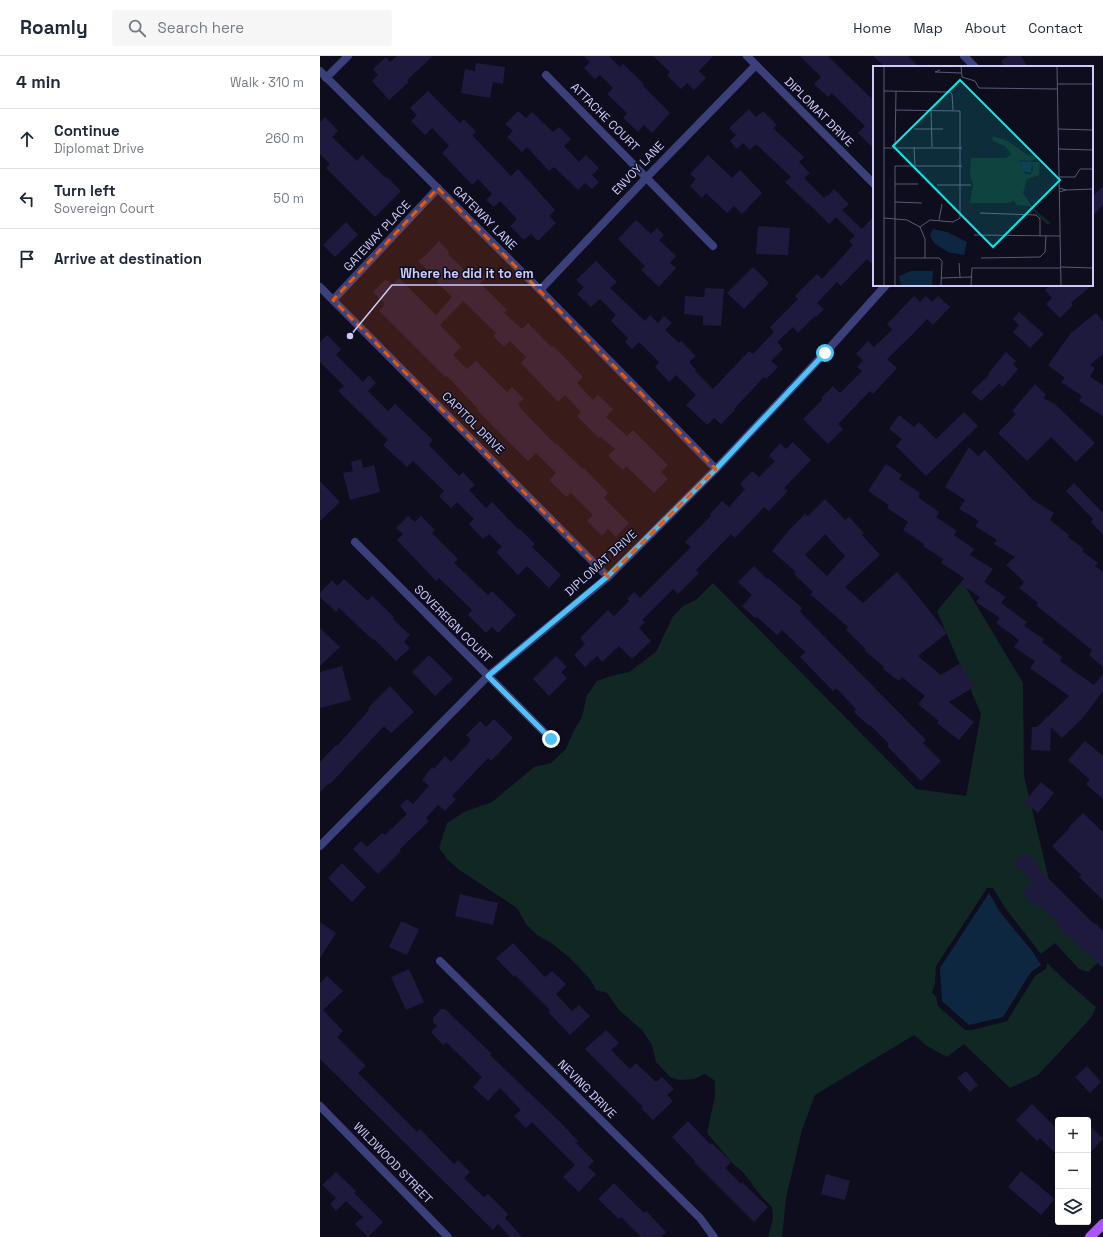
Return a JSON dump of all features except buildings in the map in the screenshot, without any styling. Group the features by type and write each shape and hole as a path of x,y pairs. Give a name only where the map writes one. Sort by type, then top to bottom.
{"main road":[{"path":"1090,1237 1103,1224"}],"street":[{"path":"326,78 348,56"},
{"name":"DIPLOMAT DRIVE","path":"747,56 873,183"},
{"path":"964,56 974,66"},
{"name":"ENVOY LANE","path":"540,290 756,65"},
{"name":"GATEWAY LANE","path":"320,71 540,290 716,469"},
{"name":"ATTACHE COURT","path":"546,75 713,246"},
{"name":"GATEWAY PLACE","path":"333,300 438,188"},
{"name":"DIPLOMAT DRIVE","path":"320,846 488,676 608,576 716,469 825,353 885,286"},
{"name":"CAPITOL DRIVE","path":"320,287 608,576"},
{"name":"SOVEREIGN COURT","path":"355,542 551,739"},
{"name":"NEVING DRIVE","path":"440,961 700,1218 714,1237"},
{"name":"WILDWOOD STREET","path":"320,1106 448,1237"}],"highlighted area":[{"path":"438,188 716,469 608,577 333,300"}],"green space":[{"path":"962,581 1023,683 1024,776 1049,880 1103,958 1088,972 1079,969 1055,943 1041,954 1005,908 993,888 987,888 936,966 935,984 932,992 936,997 938,1006 965,1030 972,1030 1004,1022 1007,1021 1035,976 1046,969 1047,963 1096,1007 1092,1016 1038,1075 1010,1088 964,1044 947,1057 927,1046 914,1035 815,1095 802,1130 786,1198 782,1237 768,1237 773,1218 772,1207 761,1196 743,1172 733,1164 707,1133 715,1096 715,1081 705,1074 694,1079 679,1080 670,1077 656,1062 652,1045 642,1030 619,1010 607,993 596,990 590,979 569,957 551,943 537,935 526,924 517,908 458,869 448,860 439,848 447,823 464,812 492,802 534,767 551,763 566,749 573,732 582,717 587,695 597,681 629,672 656,652 673,616 683,606 696,600 713,583 916,789 966,796 981,714 937,611"}],"water":[{"path":"989,893 1000,912 1032,951 1041,965 1031,972 1003,1017 969,1025 942,1001 940,968"}],"place":[{"name":"Where he did it to em","path":"350,336"}],"route":[{"path":"551,739 488,676 608,576 716,469 825,353"}]}
